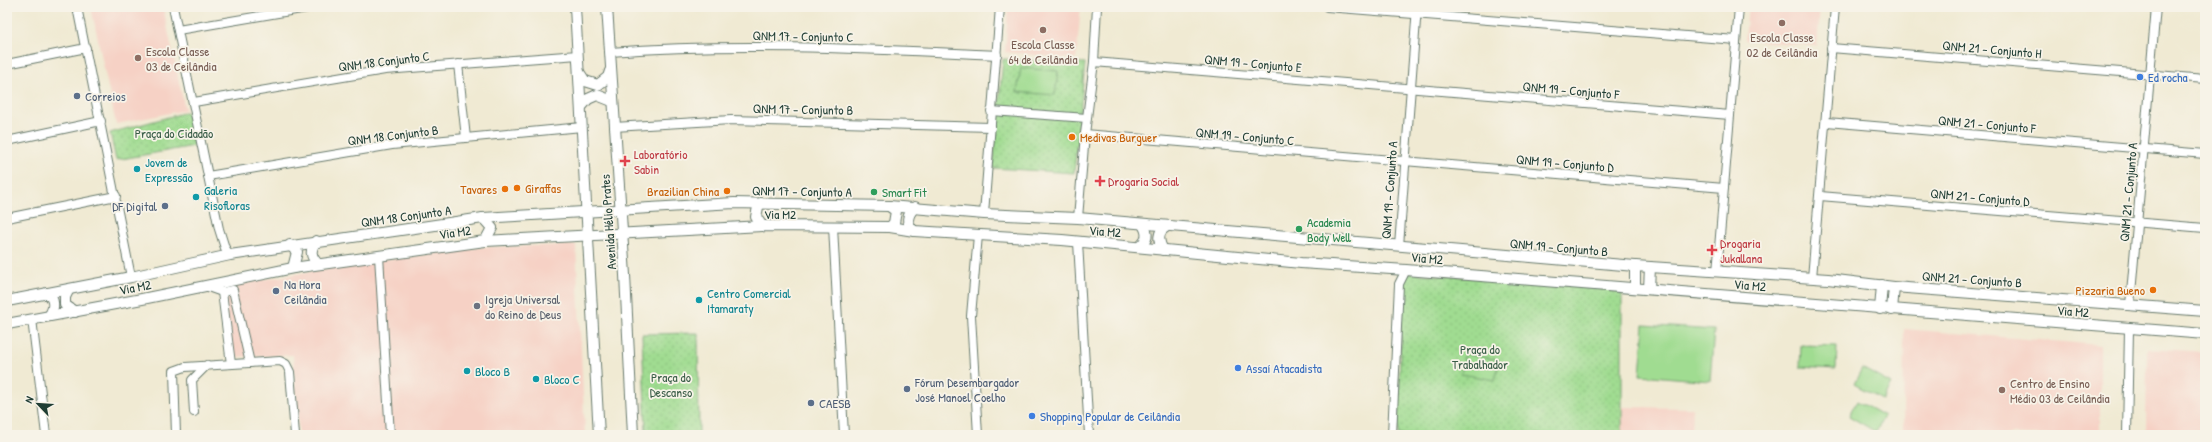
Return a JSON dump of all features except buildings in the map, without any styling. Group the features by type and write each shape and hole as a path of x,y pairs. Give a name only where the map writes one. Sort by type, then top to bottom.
{"main road":[{"name":"Avenida Hélio Prates","path":"575,7 599,435"},
{"name":"Avenida Hélio Prates","path":"607,7 612,101 622,232 633,435"},
{"path":"579,72 584,81 598,85 608,77 611,70"},
{"path":"581,107 588,99 597,95 612,101"},
{"path":"761,203 758,207 756,217 762,226"},
{"name":"QNM 17 - Conjunto A","path":"620,209 761,203 889,206 984,214"},
{"path":"889,206 896,212 894,222 890,227"},
{"path":"914,231 909,227 907,220 908,215 916,208"},
{"path":"587,211 620,209"},
{"name":"QNM 18 Conjunto A","path":"230,255 290,244 483,218 587,211"},
{"name":"Via M2","path":"984,214 1078,218"},
{"path":"483,218 492,228 485,241"},
{"name":"QNM 19 - Conjunto A","path":"1078,218 1143,225 1399,246"},
{"path":"1139,247 1146,238 1146,230 1143,225"},
{"name":"Via M2","path":"7,324 75,312 293,268 485,241 622,232 762,226 833,226 890,227 914,231 1139,247 1301,263 1406,270 2205,334"},
{"path":"1163,250 1159,241 1159,233 1166,227"},
{"path":"316,241 311,251 314,260 318,264"},
{"path":"290,244 297,252 293,268"},
{"name":"QNM 19 - Conjunto B","path":"1399,246 1717,272"},
{"name":"Via M2","path":"7,301 131,277 230,255"},
{"path":"1635,266 1635,288"},
{"path":"1648,290 1650,267"},
{"name":"Via M2","path":"1717,272 1812,278"},
{"name":"QNM 21 - Conjunto B","path":"1812,278 1882,286 2130,305"},
{"path":"1880,309 1882,286"},
{"path":"1892,310 1894,287"},
{"path":"69,288 64,297 65,305 75,312"},
{"path":"47,293 52,298 53,302 52,311 49,316"},
{"path":"2130,305 2205,311"}],"street":[{"path":"77,7 131,277"},
{"path":"173,7 194,102 221,238 230,255"},
{"path":"178,30 313,7"},
{"path":"984,214 1000,7"},
{"path":"1078,218 1085,134 1094,62 1097,7"},
{"path":"1327,7 1417,11 1736,40"},
{"path":"1717,272 1739,7"},
{"path":"1812,278 1827,122 1835,7"},
{"name":"QNM 21 - Conjunto A","path":"2130,305 2139,223 2156,7"},
{"name":"QNM 19 - Conjunto A","path":"1399,246 1404,162 1417,11"},
{"name":"QNM 17 - Conjunto C","path":"610,52 728,47 828,47 997,55"},
{"path":"7,64 86,48"},
{"name":"QNM 21 - Conjunto H","path":"1831,48 2205,79"},
{"name":"QNM 18 Conjunto C","path":"194,102 385,70 578,54"},
{"name":"QNM 19 - Conjunto E","path":"1094,62 1410,89"},
{"path":"458,64 466,138"},
{"name":"QNM 19 - Conjunto F","path":"1410,89 1730,115"},
{"path":"991,111 1087,118"},
{"name":"QNM 17 - Conjunto B","path":"614,127 731,120 991,127"},
{"path":"7,141 101,121"},
{"name":"QNM 21 - Conjunto F","path":"1827,122 2205,154"},
{"name":"QNM 18 Conjunto B","path":"208,176 392,145 582,127"},
{"name":"QNM 19 - Conjunto C","path":"1085,134 1404,162"},
{"name":"QNM 19 - Conjunto D","path":"1404,162 1724,188"},
{"path":"7,218 116,196"},
{"name":"QNM 21 - Conjunto D","path":"1820,196 2205,228"},
{"path":"833,226 844,435"},
{"path":"978,236 972,288 971,316 978,435"},
{"path":"1078,242 1088,435"},
{"path":"379,256 390,435"},
{"path":"1389,269 1399,284"},
{"path":"1392,435 1399,284 1406,270"},
{"path":"205,286 222,292 233,290 250,362"},
{"path":"222,292 231,364"},
{"path":"32,319 46,435"},
{"path":"2127,435 2129,328"},
{"path":"176,435 174,372 185,367 280,361 288,366 291,378 295,435"},
{"path":"194,412 192,380 208,365"}],"shaded area":[{"name":"Escola Classe 03 de Ceilândia","path":"91,7 163,7 185,110 116,124"},
{"name":"Escola Classe 64 de Ceilândia","path":"1008,7 1081,7 1076,59 1005,52"},
{"name":"Escola Classe 02 de Ceilândia","path":"1748,7 1820,7 1817,46 1745,40"},
{"path":"576,245 585,435 299,435 293,355 232,357 222,287 353,264 485,247"},
{"name":"Centro de Ensino Médio 03 de Ceilândia","path":"1904,329 2100,345 2100,435 1903,435"},
{"path":"2147,348 2205,352 2205,435 2146,435"},
{"path":"1621,407 1692,408 1691,435 1621,435"}],"green space":[{"path":"1003,59 1085,63 1074,173 993,168"},
{"path":"1021,68 1058,71 1055,95 1017,92"},
{"name":"Praça do Cidadão","path":"187,112 194,146 116,160 110,133"},
{"name":"Praça do Trabalhador","path":"1405,273 1622,288 1622,435 1398,435 1402,278"},
{"path":"1644,325 1714,330 1710,381 1640,375"},
{"name":"Praça do Descanso","path":"698,333 699,435 646,435 642,334"},
{"path":"1801,345 1837,346 1836,369 1800,367"},
{"path":"1465,354 1499,360 1495,380 1461,374"},
{"path":"1862,368 1891,384 1882,400 1854,384"},
{"path":"1857,401 1884,416 1876,432 1849,416"}],"place":[{"name":"Escola Classe 02 de Ceilândia","path":"1782,23"},
{"name":"Escola Classe 64 de Ceilândia","path":"1043,30"},
{"name":"Escola Classe 03 de Ceilândia","path":"138,58"},
{"name":"Ed rocha","path":"2140,77"},
{"name":"Correios","path":"77,96"},
{"name":"Medivas Burguer","path":"1072,137"},
{"name":"Laboratório Sabin","path":"625,161"},
{"name":"Jovem de Expressão","path":"137,169"},
{"name":"Drogaria Social","path":"1100,181"},
{"name":"Giraffas","path":"517,188"},
{"name":"Tavares","path":"505,189"},
{"name":"Brazilian China","path":"727,191"},
{"name":"Smart Fit","path":"874,192"},
{"name":"Galeria Risofloras","path":"196,197"},
{"name":"DF Digital","path":"165,206"},
{"name":"Academia Body Well","path":"1299,229"},
{"name":"Drogaria Jukallana","path":"1712,250"},
{"name":"Pizzaria Bueno","path":"2153,290"},
{"name":"Na Hora Ceilândia","path":"276,291"},
{"name":"Centro Comercial Itamaraty","path":"699,300"},
{"name":"Igreja Universal do Reino de Deus","path":"477,306"},
{"name":"Assaí Atacadista","path":"1238,368"},
{"name":"Bloco B","path":"467,371"},
{"name":"Bloco C","path":"536,379"},
{"name":"Fórum Desembargador José Manoel Coelho","path":"907,389"},
{"name":"Centro de Ensino Médio 03 de Ceilândia","path":"2002,390"},
{"name":"CAESB","path":"811,403"},
{"name":"Shopping Popular de Ceilândia","path":"1032,416"}]}
